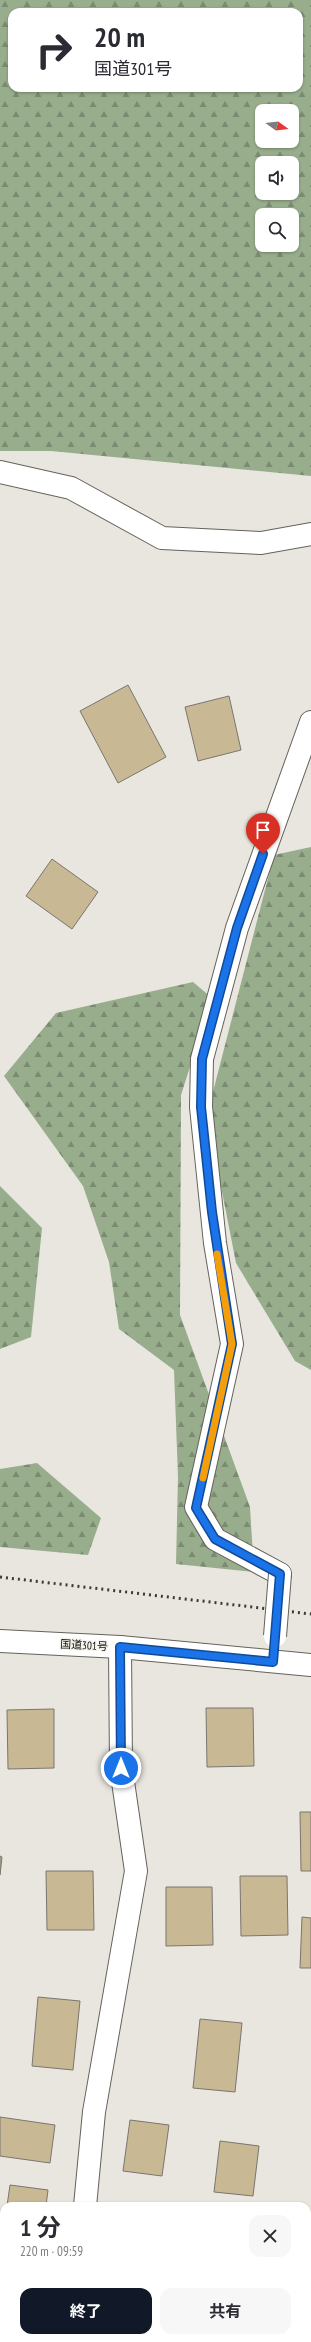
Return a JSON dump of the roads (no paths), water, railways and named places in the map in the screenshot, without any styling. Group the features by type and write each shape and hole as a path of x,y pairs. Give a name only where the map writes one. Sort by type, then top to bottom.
{"main road":[{"path":"0,472 71,488 162,538 261,543 311,534"},
{"path":"273,1662 280,1574 215,1539 196,1508 232,1344 214,1235 201,1107 202,1059 237,928 311,722"},
{"name":"国道301号","path":"0,1641 120,1647 311,1665"},
{"path":"85,2202 94,2112 136,1871 121,1768 120,1647"}],"railway":[{"path":"0,1577 311,1614"}]}
